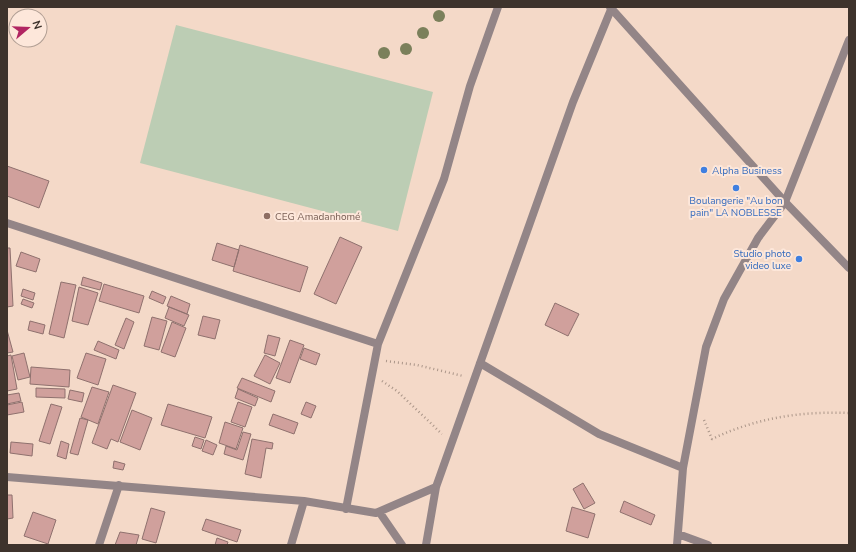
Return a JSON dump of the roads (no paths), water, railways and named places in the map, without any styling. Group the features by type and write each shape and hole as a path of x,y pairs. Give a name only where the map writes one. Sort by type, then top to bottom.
{"street":[{"path":"346,510 378,344 444,179 470,86 498,7"},
{"path":"426,545 436,487 573,102 611,8 785,202 849,268"},
{"path":"677,545 683,468 706,347 724,299 758,238 785,202 849,40"},
{"path":"7,223 378,344"},
{"path":"480,362 599,434 683,468"},
{"path":"7,477 304,501 346,510 380,513 436,487"},
{"path":"99,545 119,485"},
{"path":"292,545 304,501"},
{"path":"380,513 402,545"},
{"path":"678,534 708,545"}],"place":[{"name":"Alpha Business","path":"704,170"},
{"name":"Boulangerie \"Au bon pain\" LA NOBLESSE","path":"736,188"},
{"name":"CEG Amadanhomé","path":"267,216"},
{"name":"Studio photo video luxe","path":"799,259"}]}
